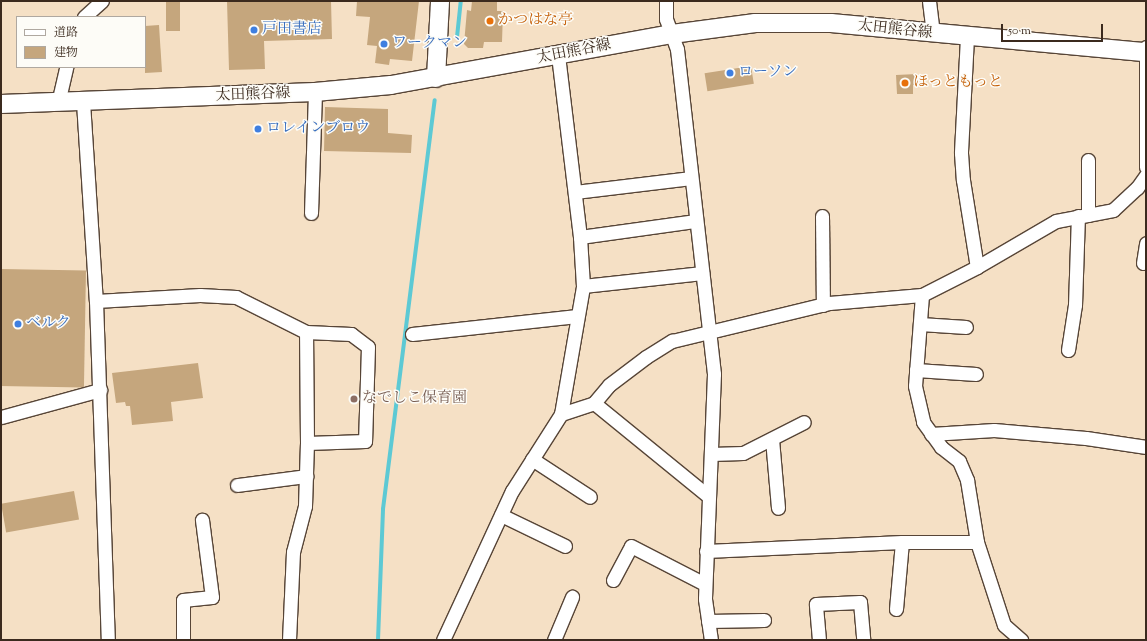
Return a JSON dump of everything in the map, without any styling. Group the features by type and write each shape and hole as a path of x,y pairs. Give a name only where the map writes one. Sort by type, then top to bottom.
{"main road":[{"path":"436,78 440,1"},
{"name":"太田熊谷線","path":"1,104 315,92 436,78 558,54 672,34 755,23 798,21 968,37 1146,50"}],"street":[{"path":"85,16 102,1"},
{"path":"666,1 666,19 677,48 714,374 711,454 707,494 705,584 711,640"},
{"path":"929,1 933,33"},
{"path":"968,37 961,153 963,180 977,267"},
{"path":"1146,50 1146,167"},
{"path":"443,640 512,491 561,414 583,286 580,237 558,54"},
{"path":"58,103 66,68"},
{"path":"312,213 315,92"},
{"path":"83,102 96,301 108,640"},
{"path":"1068,350 1075,304 1088,160"},
{"path":"561,414 594,403 609,385 646,357 672,341 710,334 823,305 922,294 977,267 1056,221 1113,210 1138,188 1146,175"},
{"path":"575,192 691,178"},
{"path":"822,216 823,305"},
{"path":"580,237 696,221"},
{"path":"1143,263 1146,243"},
{"path":"583,286 702,273"},
{"path":"922,294 915,386 923,422 940,447 960,461 967,480 977,542 1004,624 1021,640"},
{"path":"96,301 200,295 236,298 306,332 351,334 368,347 365,441 307,443"},
{"path":"412,334 577,316"},
{"path":"920,324 966,327"},
{"path":"289,640 293,552 305,506 307,443 306,332"},
{"path":"916,370 976,374"},
{"path":"1,417 100,390"},
{"path":"594,403 707,494"},
{"path":"711,454 743,453 804,422"},
{"path":"932,434 994,430 1086,438 1146,447"},
{"path":"772,439 778,508"},
{"path":"532,459 590,497"},
{"path":"237,485 306,476"},
{"path":"501,515 565,546"},
{"path":"183,640 183,600 212,597 202,520"},
{"path":"706,551 902,542 977,542"},
{"path":"896,609 902,542"},
{"path":"613,580 631,546 705,584"},
{"path":"554,640 572,597"},
{"path":"819,640 816,604 860,602 863,640"},
{"path":"708,621 764,620"}],"building":[{"path":"227,1 331,1 332,39 264,41 265,69 229,70"},
{"path":"357,1 419,1 412,61 390,59 389,65 375,63 377,46 367,45 370,17 356,16"},
{"path":"472,1 497,1 497,11 503,11 502,42 484,42 483,48 468,48 464,44 467,10 471,11"},
{"path":"166,2 180,2 180,31 166,31"},
{"path":"159,25 162,72 145,73 146,26"},
{"path":"751,66 754,84 707,91 705,73"},
{"path":"917,74 917,85 913,85 913,94 897,94 896,75"},
{"path":"325,107 388,109 388,133 412,135 411,153 324,151"},
{"path":"1,269 86,270 84,387 1,386"},
{"path":"198,363 203,398 171,402 173,421 132,425 130,406 126,406 125,402 116,403 112,373"},
{"path":"74,491 79,520 6,532 1,504"}],"waterway":[{"path":"457,37 461,1"},
{"path":"378,640 383,509 435,100"}],"place":[{"name":"かつはな亭","path":"490,21"},
{"name":"戸田書店","path":"254,30"},
{"name":"ワークマン","path":"384,44"},
{"name":"ローソン","path":"730,73"},
{"name":"ほっともっと","path":"905,83"},
{"name":"ロレインブロウ","path":"258,129"},
{"name":"ベルク","path":"18,324"},
{"name":"なでしこ保育園","path":"354,399"}]}
